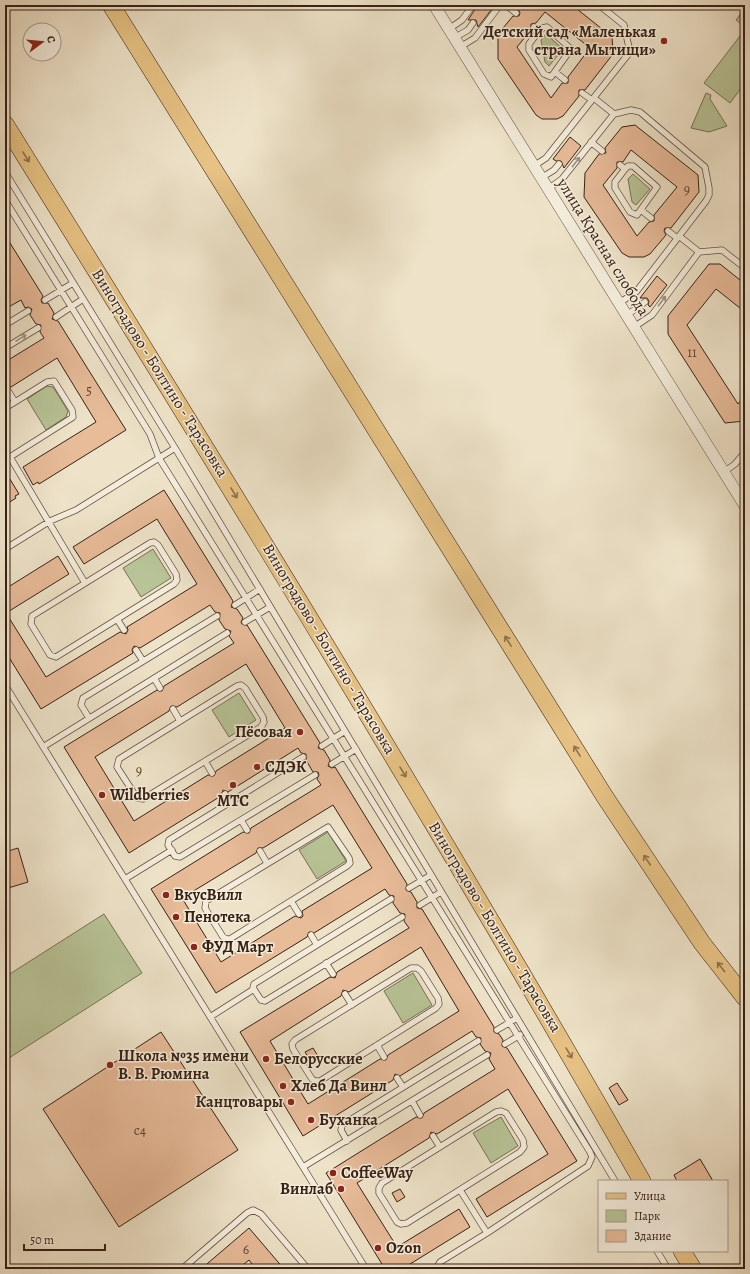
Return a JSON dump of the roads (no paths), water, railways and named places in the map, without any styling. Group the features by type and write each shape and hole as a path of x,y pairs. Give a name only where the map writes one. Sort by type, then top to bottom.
{"main road":[{"path":"111,5 605,797 702,943 745,998"},
{"name":"Виноградово - Болтино - Тарасовка","path":"5,124 232,490 381,736 575,1064 641,1180"},
{"path":"683,1252 693,1269"}],"street":[{"name":"улица Красная слобода","path":"434,5 724,472 741,491 745,506"}],"lane":[{"path":"454,38 462,20 473,5"},
{"path":"454,38 475,38 500,5"},
{"path":"506,5 516,13"},
{"path":"534,166 546,158 630,52 624,25 599,5"},
{"path":"454,38 468,30 473,24"},
{"path":"534,27 539,31"},
{"path":"542,28 547,28 571,49 551,77 546,76 529,50 529,44 539,31 542,28"},
{"path":"555,72 565,80"},
{"path":"582,92 614,114"},
{"path":"548,189 562,180 614,114 631,110 640,112 705,167 709,195 636,292 619,303"},
{"path":"591,142 602,151"},
{"path":"541,178 554,170 559,164"},
{"path":"620,165 625,169"},
{"path":"628,166 633,166 658,187 637,215 632,214 615,188 615,182 625,169 628,166"},
{"path":"5,172 175,448 614,1180"},
{"path":"5,200 150,434 159,458 590,1152 591,1162 588,1166 487,1233 440,1262 436,1269"},
{"path":"641,210 652,218"},
{"path":"668,231 699,252 722,250 745,268"},
{"path":"634,327 652,315 699,252"},
{"path":"45,300 73,283"},
{"path":"56,316 83,300"},
{"path":"627,315 645,302"},
{"path":"5,325 28,311"},
{"path":"5,348 38,328"},
{"path":"5,408 47,382 54,381 74,413 70,419 7,457 50,521 58,539 85,583"},
{"path":"7,389 15,402"},
{"path":"5,549 50,521 76,510 175,448"},
{"path":"724,472 735,464 745,452"},
{"path":"154,542 158,545 176,574 177,580 174,584 117,619 56,656 50,655 31,624 30,619 85,583 154,542"},
{"path":"235,605 260,589"},
{"path":"245,622 270,607"},
{"path":"89,718 81,705 83,698 217,616"},
{"path":"117,619 124,630"},
{"path":"43,747 227,633"},
{"path":"136,650 143,661"},
{"path":"154,678 160,688"},
{"path":"5,685 366,1269"},
{"path":"241,685 245,688 263,717 264,722 261,727 143,799 137,798 117,767 118,759 180,721 241,685"},
{"path":"173,709 180,721"},
{"path":"322,746 345,731"},
{"path":"332,764 356,750"},
{"path":"303,757 169,840 168,845 175,856 180,857 315,775"},
{"path":"205,761 212,773"},
{"path":"225,794 230,802"},
{"path":"241,820 247,830"},
{"path":"328,827 349,858 350,863 230,939 226,939 205,908 206,901 267,863 328,827"},
{"path":"125,879 172,850"},
{"path":"260,851 267,863"},
{"path":"409,888 431,875"},
{"path":"420,906 441,892"},
{"path":"391,899 254,984 254,989 261,1000 265,1001 402,916"},
{"path":"291,901 298,914"},
{"path":"311,935 317,945"},
{"path":"326,963 333,974"},
{"path":"412,968 417,968 421,971 438,998 439,1004 436,1008 377,1045 320,1081 315,1081 304,1067 293,1049 292,1044 295,1040 412,968"},
{"path":"210,1017 254,989"},
{"path":"345,994 352,1005"},
{"path":"497,1030 517,1018"},
{"path":"505,1044 525,1032"},
{"path":"347,1141 341,1130 342,1125 478,1041"},
{"path":"377,1045 384,1057"},
{"path":"303,1167 487,1055"},
{"path":"397,1078 403,1087"},
{"path":"412,1101 420,1115"},
{"path":"501,1111 506,1113 523,1140 524,1147 520,1152 460,1190 407,1223 401,1224 397,1222 379,1193 379,1188 382,1183 496,1112 501,1111"},
{"path":"433,1136 440,1147"},
{"path":"460,1190 487,1233"},
{"path":"182,1269 247,1213 253,1210 261,1214 306,1268"},
{"path":"658,1252 668,1269"}],"place":[{"name":"Детский сад «Маленькая страна Мытищи»","path":"664,41"},
{"name":"Пёсовая","path":"300,732"},
{"name":"СДЭК","path":"257,767"},
{"name":"МТС","path":"233,785"},
{"name":"Wildberries","path":"102,795"},
{"name":"ВкусВилл","path":"166,895"},
{"name":"Пенотека","path":"176,917"},
{"name":"ФУД Март","path":"194,947"},
{"name":"Белорусские","path":"266,1059"},
{"name":"Школа №35 имени В. В. Рюмина","path":"110,1065"},
{"name":"Хлеб Да Винл","path":"283,1086"},
{"name":"Канцтовары","path":"291,1102"},
{"name":"Буханка","path":"311,1120"},
{"name":"CoffeeWay","path":"333,1173"},
{"name":"Винлаб","path":"341,1189"},
{"name":"Ozon","path":"378,1248"}]}
